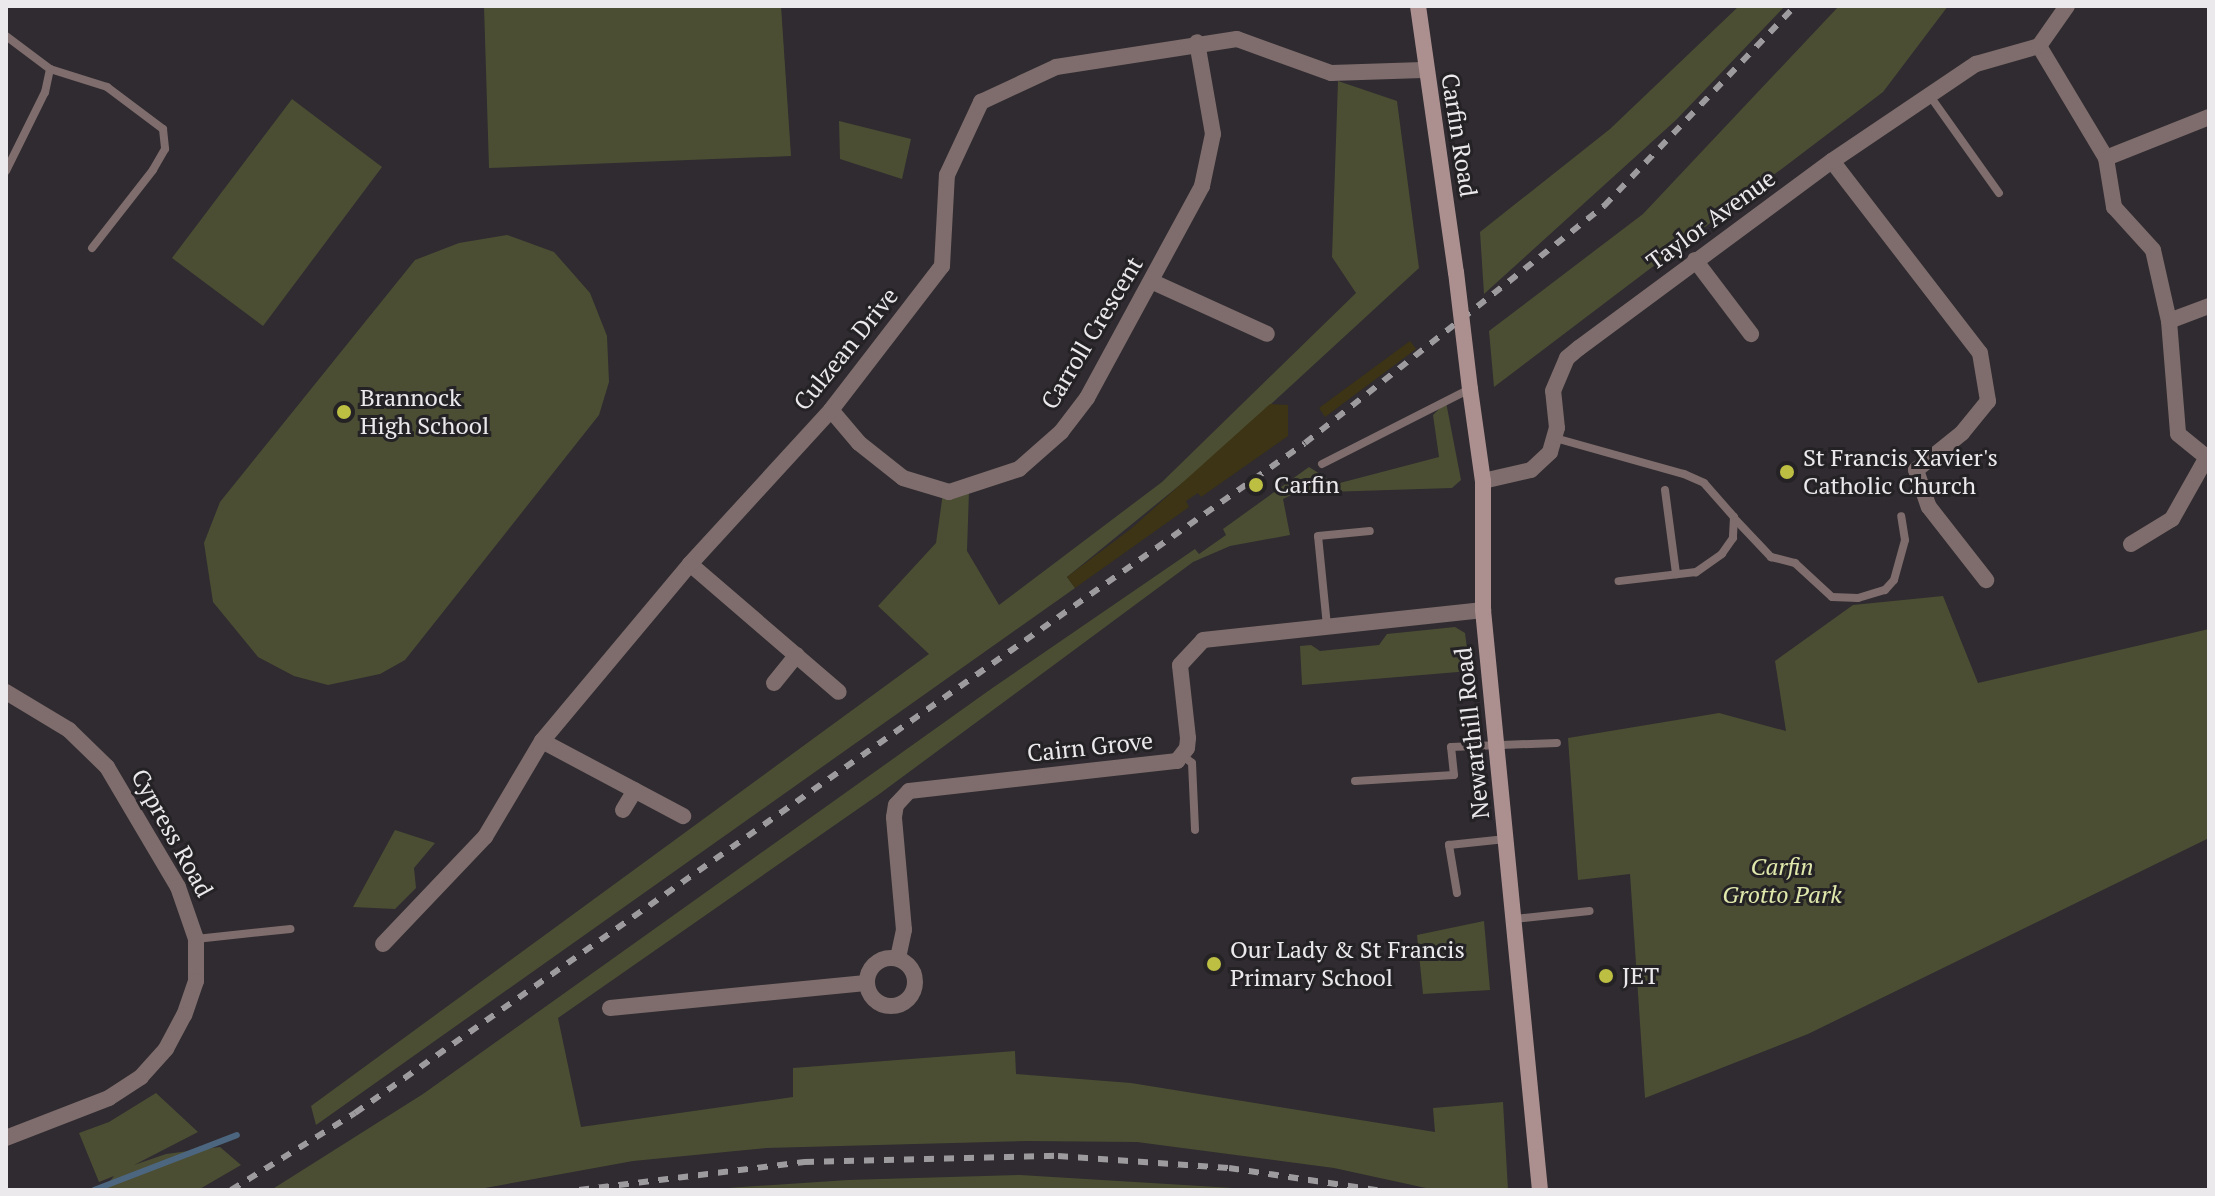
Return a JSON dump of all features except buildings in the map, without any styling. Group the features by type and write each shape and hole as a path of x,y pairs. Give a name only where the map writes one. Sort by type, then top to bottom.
{"main road":[{"name":"Carfin Road","path":"1418,6 1423,70 1456,272"},
{"name":"Newarthill Road","path":"1456,272 1483,481 1483,610 1540,1183"}],"street":[{"path":"2067,6 2039,46 2106,158 2114,207 2153,250 2169,321 2178,434 2208,458 2172,519 2131,544"},
{"name":"Culzean Drive","path":"383,944 485,837 542,741 690,564 831,410 942,266 947,175 981,102 1056,67 1197,42 1237,39 1331,73 1423,70"},
{"name":"Carroll Crescent","path":"831,410 859,443 903,478 949,492 978,486 1019,469 1061,432 1087,398 1153,282 1202,186 1213,134 1197,42"},
{"name":"Taylor Avenue","path":"1554,438 1553,391 1567,358 1832,161 1976,64 2039,46"},
{"path":"2106,158 2209,117"},
{"path":"1832,161 1980,353 1988,401 1962,433 1916,470 1929,507 1986,580"},
{"path":"1695,260 1751,334"},
{"path":"1153,282 1267,334"},
{"path":"2169,321 2209,306"},
{"path":"1483,481 1531,470 1550,452 1554,438"},
{"path":"690,564 839,692"},
{"name":"Cairn Grove","path":"866,983 872,998 886,1005 909,999 915,976 898,958 904,930 894,817 901,796 919,787 1168,763 1183,756 1188,738 1180,665 1193,646 1203,640 1483,610"},
{"path":"774,683 797,655"},
{"name":"Cypress Road","path":"6,692 69,730 107,767 178,887 196,939 196,981 184,1015 166,1049 141,1077 109,1098 6,1138"},
{"path":"542,741 683,816"},
{"path":"623,810 635,790"},
{"path":"610,1008 866,983 876,962 898,958"}],"lane":[{"path":"6,36 50,69 107,87 163,129 165,149 153,170 92,248"},
{"path":"6,171 45,92 50,69"},
{"path":"1930,96 1999,193"},
{"path":"1322,464 1470,389"},
{"path":"1554,438 1684,474 1704,483 1771,557 1795,563 1832,597 1858,598 1885,590 1894,580 1904,549 1901,516"},
{"path":"1665,490 1676,574"},
{"path":"1619,581 1696,572 1722,554 1733,538 1734,517"},
{"path":"1327,627 1318,536 1370,531"},
{"path":"1355,781 1454,775 1451,747 1557,743"},
{"path":"1183,756 1192,763 1195,830"},
{"path":"1457,893 1449,845 1507,839"},
{"path":"1514,919 1590,911"},
{"path":"196,939 290,929"}],"green space":[{"path":"484,6 781,6 791,156 489,168"},
{"path":"1739,6 1785,6 1676,120 1484,294 1480,232 1610,129"},
{"path":"1839,6 1948,6 1883,92 1494,387 1489,331 1643,214"},
{"path":"1338,81 1397,101 1419,268 1208,462 1067,577 1075,588 316,1125 311,1106 929,654 878,606 936,543 943,493 969,491 967,551 999,605 1162,482 1356,293 1332,257"},
{"path":"292,99 382,167 263,326 172,258"},
{"path":"839,121 911,139 902,179 840,159"},
{"path":"507,235 554,252 590,293 607,336 609,382 599,415 405,660 380,674 328,685 294,676 258,657 213,602 204,543 220,502 415,260 459,243"},
{"path":"1446,402 1461,480 1452,488 1295,493 1283,499 1290,535 1230,546 1193,562 878,795 558,1018 581,1127 793,1097 793,1068 1015,1051 1016,1074 1131,1083 1435,1132 1433,1108 1503,1102 1508,1190 1435,1190 1334,1168 1137,1142 1027,1141 766,1148 633,1161 474,1190 271,1190 423,1094 991,689 1195,549 1199,554 1226,535 1223,529 1309,467 1336,484 1439,457 1433,415"},
{"name":"Carfin Grotto Park","path":"1943,596 1978,683 2209,629 2209,838 1808,1034 1645,1098 1630,874 1578,880 1568,738 1719,713 1786,731 1775,661 1853,605"},
{"path":"1455,627 1465,633 1470,671 1302,685 1300,646 1311,645 1320,651 1379,645 1387,634"},
{"path":"395,830 435,843 414,868 416,888 395,909 353,907"},
{"path":"1484,921 1490,990 1423,994 1417,935"},
{"path":"156,1093 198,1132 134,1165 166,1154 220,1147 241,1165 198,1190 103,1190 114,1176 99,1182 79,1133 109,1122"},
{"path":"1020,1175 1266,1190 698,1190 848,1180"}],"sand":[{"path":"1410,341 1416,349 1325,417 1319,408"},
{"path":"1270,404 1288,405 1288,436 1201,497 1198,493 1186,501 1189,507 1075,588 1067,577 1132,528"}],"waterway":[{"path":"94,1190 237,1135"}],"railway":[{"path":"231,1190 355,1113 1305,443 1604,206 1795,6"},
{"path":"579,1190 804,1162 1058,1156 1229,1168 1377,1190"}],"place":[{"name":"Brannock High School","path":"344,412"},
{"name":"St Francis Xavier's Catholic Church","path":"1787,472"},
{"name":"Carfin","path":"1256,485"},
{"name":"Our Lady & St Francis Primary School","path":"1214,964"},
{"name":"JET","path":"1606,976"}]}
